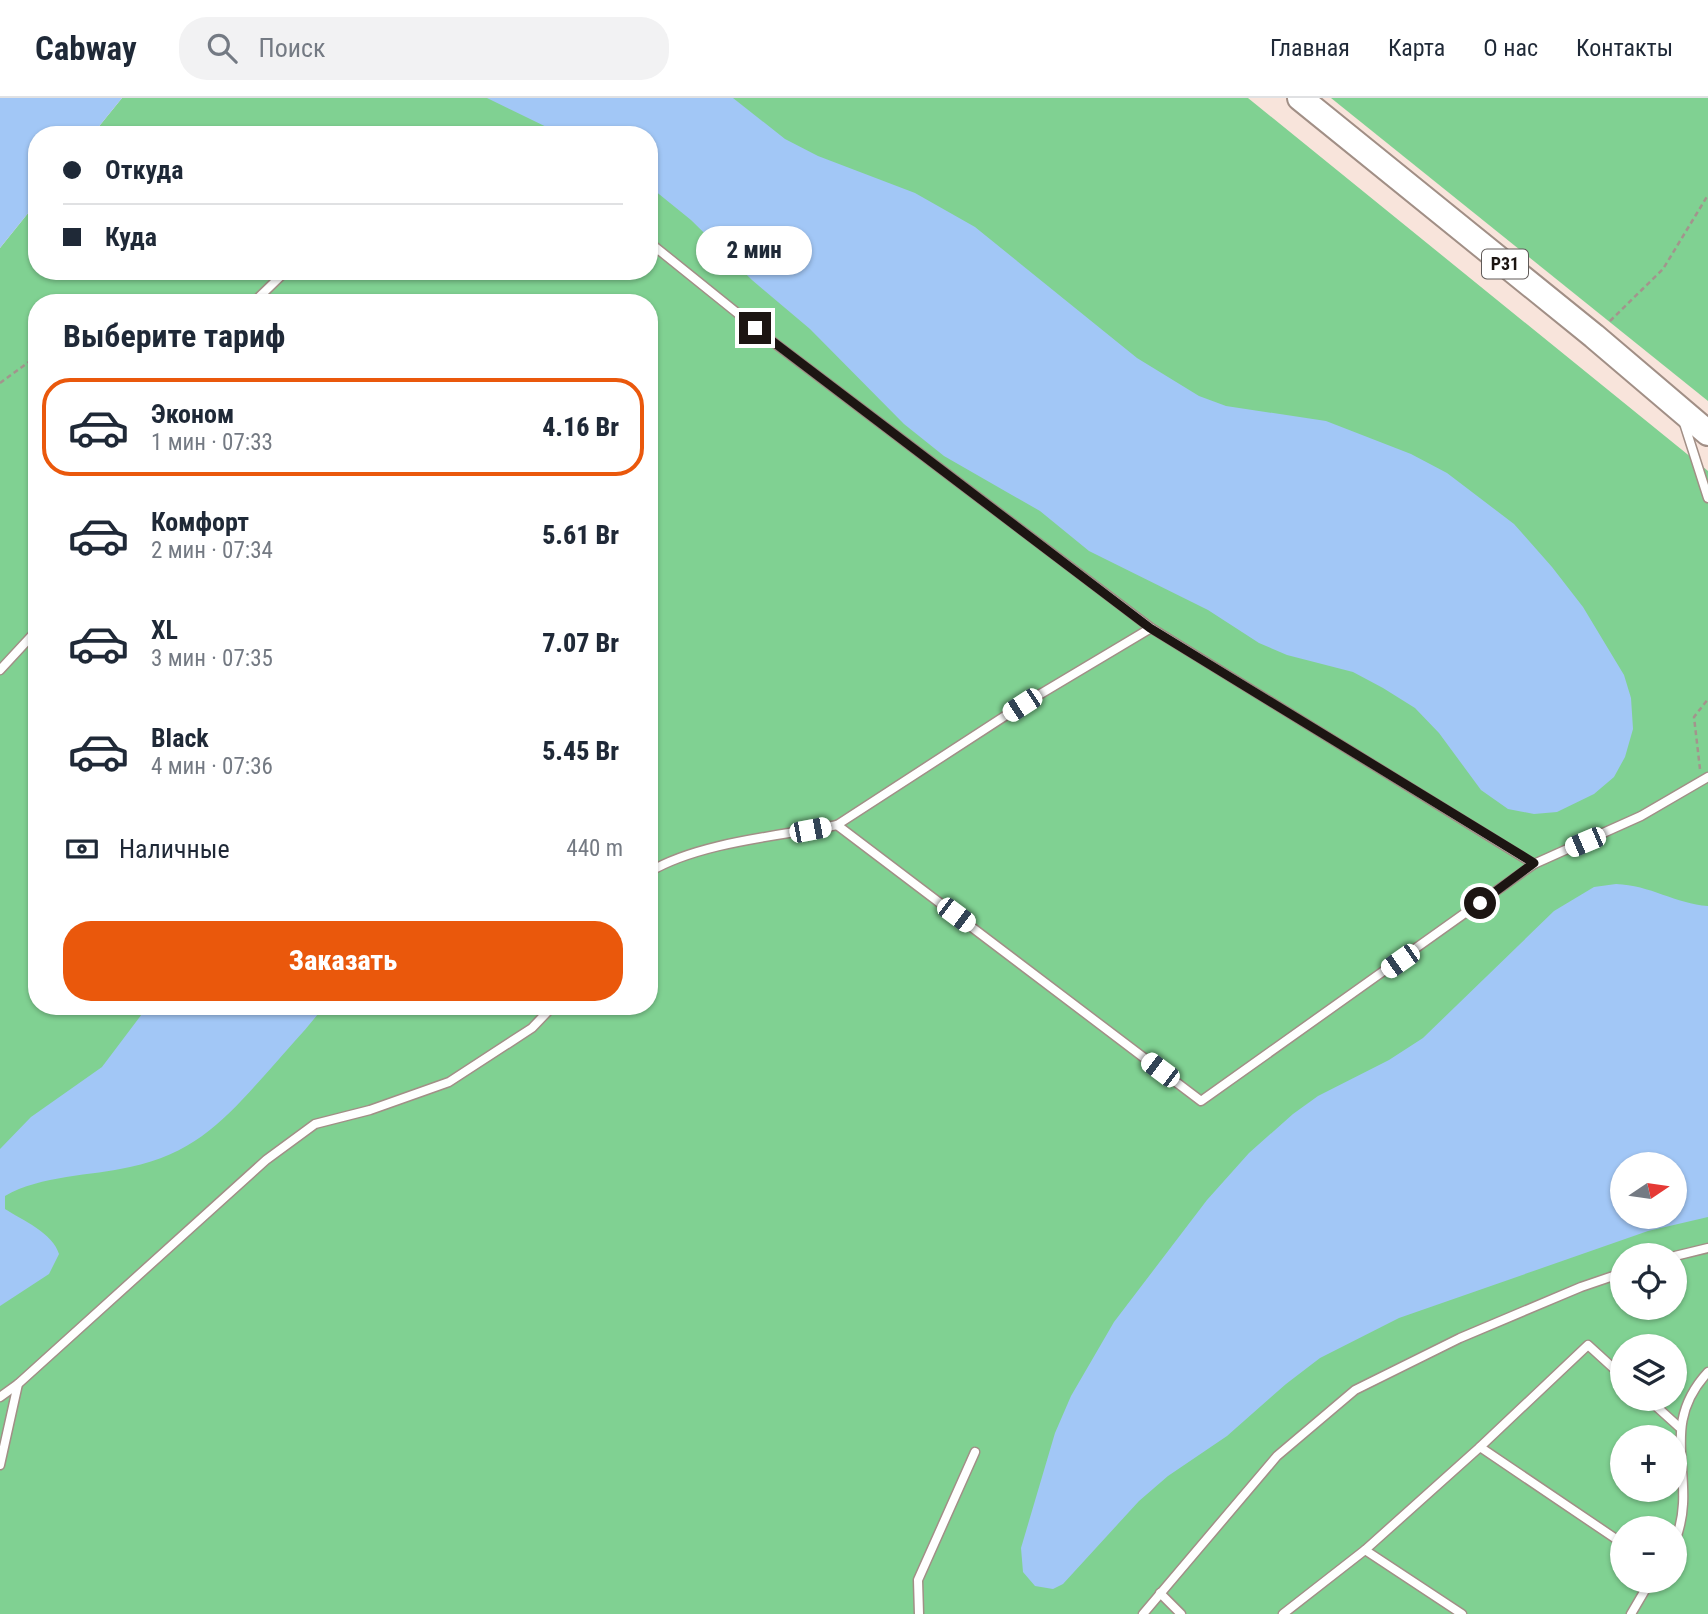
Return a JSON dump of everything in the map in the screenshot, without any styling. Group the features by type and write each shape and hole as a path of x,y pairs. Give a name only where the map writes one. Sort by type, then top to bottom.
{"main road":[{"name":"Р31","path":"1300,98 1594,336 1708,433"}],"lane":[{"path":"658,249 776,345 1150,628 1534,863"},
{"path":"262,294 277,280"},
{"path":"1680,411 1708,498"},
{"path":"658,867 701,852 837,825 1022,705 1150,628"},
{"path":"0,670 28,640"},
{"path":"837,825 1201,1101 1534,863 1641,816 1705,778"},
{"path":"0,1397 18,1384 293,1138 315,1124 370,1110 449,1082 532,1028 544,1015"},
{"path":"1687,1253 1708,1248"},
{"path":"1143,1614 1277,1456 1355,1390 1460,1338 1610,1277"},
{"path":"1283,1614 1365,1549 1480,1447 1588,1345 1610,1365"},
{"path":"1680,1425 1687,1401 1708,1372"},
{"path":"0,1465 18,1384"},
{"path":"1661,1411 1677,1425"},
{"path":"1480,1447 1610,1535"},
{"path":"919,1614 918,1580 975,1452"},
{"path":"1365,1549 1462,1614"},
{"path":"1631,1614 1643,1593"},
{"path":"1160,1594 1181,1614"}],"path":[{"path":"1594,336 1663,269 1708,195"},
{"path":"0,383 28,363"},
{"path":"1705,778 1694,717 1708,699"}],"green space":[{"path":"122,98 1248,98 1708,471 1708,1614 0,1614 0,248 28,213 28,280 658,280 658,126 99,126"},
{"path":"1331,98 1708,98 1708,401"}],"water":[{"path":"0,98 122,98 99,126 28,126 28,213 0,248"},
{"path":"487,98 733,98 785,139 818,156 915,193 975,227 1137,358 1199,396 1226,406 1326,421 1411,454 1447,473 1514,524 1552,567 1583,607 1624,675 1631,698 1633,729 1625,757 1614,777 1594,794 1557,812 1534,814 1508,809 1481,790 1439,733 1415,708 1353,672 1287,655 1259,643 1208,610 1089,551 1040,511 944,456 904,424 810,329 658,193 658,126 545,126"},
{"path":"1616,884 1708,906 1708,1217 1687,1222 1687,1152 1610,1152 1610,1229 1657,1229 1399,1318 1320,1358 1227,1436 1168,1476 1139,1501 1063,1584 1053,1589 1035,1586 1023,1572 1021,1548 1055,1433 1071,1396 1114,1322 1207,1200 1249,1153 1293,1114 1318,1096 1389,1060 1423,1038 1554,911 1594,887"},
{"path":"141,1015 317,1015 241,1101 193,1142 154,1161 50,1180 5,1196 5,1209 44,1233 56,1246 59,1254 49,1274 0,1306 0,1149 31,1117 102,1067"}],"route":[{"path":"755,328 1150,628 1534,863 1480,903"}]}
